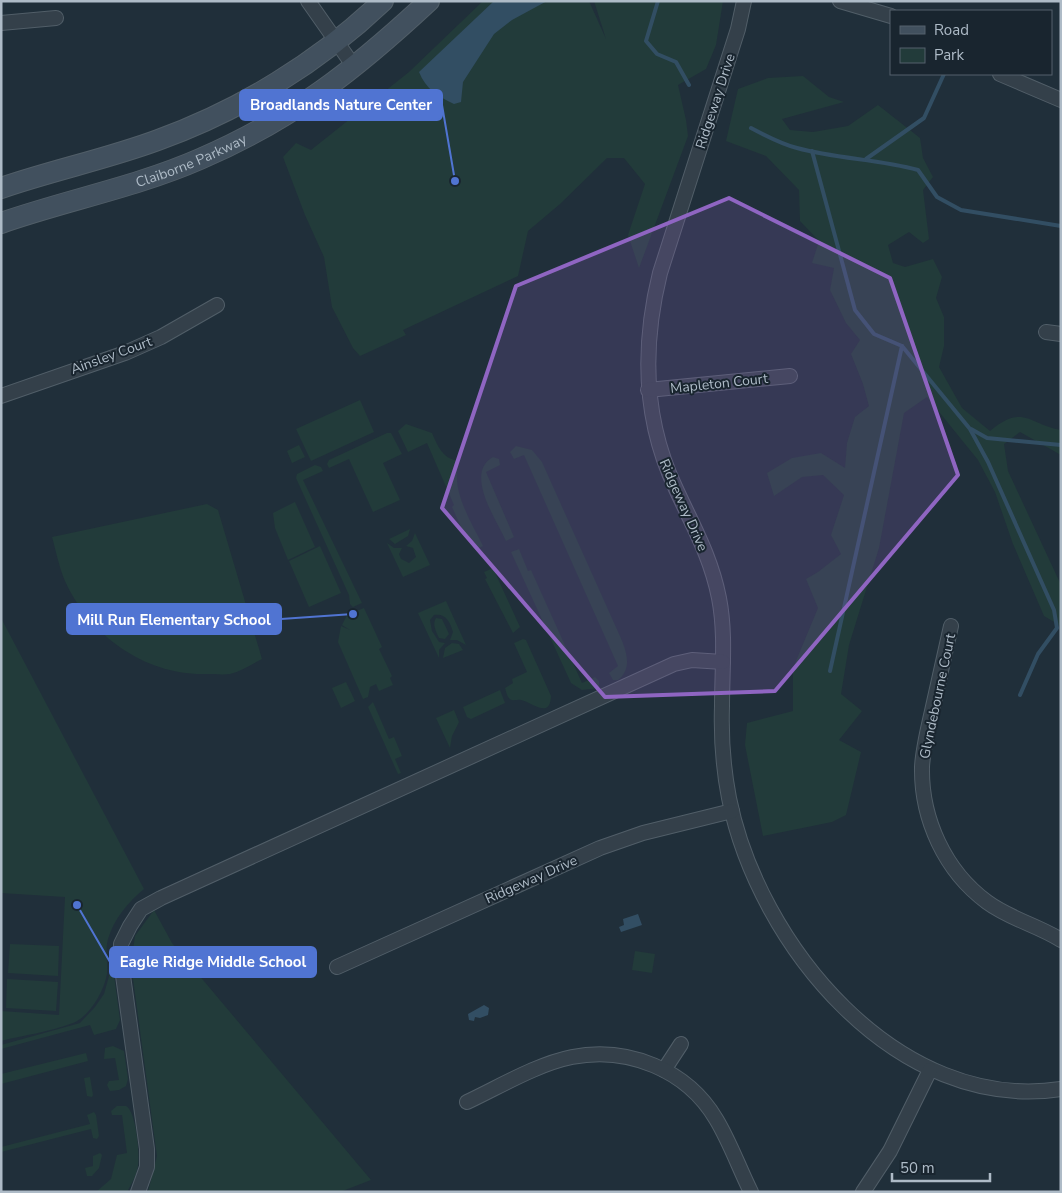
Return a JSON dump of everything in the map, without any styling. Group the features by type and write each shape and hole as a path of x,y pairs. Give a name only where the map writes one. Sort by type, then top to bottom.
{"main road":[{"path":"1,188 157,141 208,120 258,94 337,42 383,1"},
{"name":"Claiborne Parkway","path":"1,223 199,160 296,110 355,68 429,1"}],"street":[{"path":"308,1 355,68"},
{"name":"Ridgeway Drive","path":"744,1 738,29 652,303 648,343 648,390 655,431 675,488 701,536 714,573 724,631 722,741 732,810 748,860 764,897 800,956 822,983 865,1026 902,1054 930,1070 959,1081 997,1090 1021,1092 1061,1089"},
{"path":"840,1 890,16"},
{"path":"1,23 56,18"},
{"path":"1002,75 1061,100"},
{"name":"Ainsley Court","path":"1,396 125,352 161,337 217,305"},
{"path":"1046,332 1061,334"},
{"name":"Mapleton Court","path":"648,390 790,376"},
{"name":"Glyndebourne Court","path":"951,626 925,743 922,766 923,792 932,828 944,854 957,873 986,902 1008,916 1061,940"},
{"path":"138,1192 147,1166 147,1149 121,961 122,944 141,909 273,845 674,664 692,660 723,662"},
{"name":"Ridgeway Drive","path":"336,967 600,848 643,833 732,810"},
{"path":"664,1070 681,1044"},
{"path":"466,1102 550,1064 577,1056 614,1054 632,1058 664,1070 688,1086 704,1103 716,1120 751,1192"},
{"path":"863,1192 890,1151 930,1070"}],"highlighted area":[{"path":"729,198 890,278 958,475 775,691 605,697 442,508 516,286"}],"green space":[{"path":"483,1 589,1 606,39 594,1 723,1 716,45 706,69 678,85 688,136 639,268 628,235 645,184 624,158 607,158 560,204 528,231 518,276 403,330 406,335 360,356 353,348 332,307 324,257 305,215 283,157 296,143 311,150 409,72"},
{"path":"803,76 829,97 844,102 782,119 790,130 813,132 848,126 878,105 920,138 923,158 933,177 923,190 929,239 923,243 909,232 888,245 893,263 905,267 933,259 942,277 936,298 944,317 944,346 939,367 962,408 990,431 1011,418 1019,417 1061,430 1061,455 1020,432 1004,444 1008,471 1061,585 1061,626 1044,616 1013,544 995,492 978,460 927,397 904,413 879,548 849,645 841,694 862,711 839,740 861,752 846,815 832,822 763,836 745,745 747,723 793,711 793,668 818,608 806,579 841,554 831,535 844,495 823,475 802,477 774,496 767,473 792,458 821,453 845,468 847,443 855,417 869,406 863,384 851,354 860,340 846,323 830,290 834,268 812,263 819,241 800,221 799,190 766,156 726,141 738,89 768,78"},
{"path":"360,400 374,432 311,461 296,429"},
{"path":"406,424 432,433 445,455 459,461 457,483 459,494 483,546 475,550 468,535 465,536 452,507 454,505 427,443 408,452 398,431"},
{"path":"387,433 391,433 402,454 383,463 400,500 373,512 349,459 329,468 327,464 329,460"},
{"path":"299,445 305,457 292,463 287,451"},
{"path":"516,446 532,450 542,462 621,639 627,661 626,668 618,680 613,680 609,673 618,666 524,455 514,459 510,452"},
{"path":"493,457 499,459 500,465 486,472 514,537 506,541 490,509 482,485 481,474 485,464"},
{"path":"315,465 321,467 323,471 303,480 362,603 353,607 350,604 349,595 296,478 297,474"},
{"path":"295,502 315,547 288,560 275,528 273,513"},
{"path":"207,504 218,510 262,659 230,674 184,673 142,660 122,649 89,619 76,601 63,576 52,537"},
{"path":"410,529 408,536 395,544 389,539"},
{"path":"415,533 430,565 403,577 387,543 394,548 402,548 399,554 401,559 409,563 416,557 413,548 406,546 412,541"},
{"path":"320,546 341,593 309,607 289,561"},
{"path":"519,549 528,571 531,570 582,683 595,677 599,681 599,688 582,690 571,683 511,552"},
{"path":"493,568 520,627 513,633 485,579 487,578 484,572"},
{"path":"446,601 466,645 457,640 450,640 453,632 449,622 442,615 434,615 430,620 432,631 439,642 445,643 439,650 439,658 418,613"},
{"path":"364,608 382,647 379,649 392,676 390,678 393,685 379,691 376,684 370,687 368,697 363,699 338,642 341,626 350,630 342,625 347,615"},
{"path":"1,618 144,889 127,905 114,925 107,943 107,974 105,981 95,1002 85,1015 79,1020 64,1026 1,1041 1,1011 59,1015 65,897 1,893"},
{"path":"436,618 442,619 449,634 445,639 439,638 434,625"},
{"path":"523,639 526,640 551,696 550,703 544,708 521,700 511,700 506,692 505,688 513,683 512,679 527,672 514,643"},
{"path":"452,643 459,644 463,650 443,658 445,648"},
{"path":"346,682 355,701 341,708 332,688"},
{"path":"500,690 505,703 471,719 467,717 463,707"},
{"path":"373,702 389,739 394,737 402,756 395,759 401,773 398,774 368,707"},
{"path":"454,710 459,722 452,736 450,748 436,718"},
{"path":"154,910 172,943 371,1180 340,1192 148,1192 157,1156 131,964 135,936"},
{"path":"10,944 59,946 58,976 8,973"},
{"path":"635,951 655,954 652,973 632,970"},
{"path":"113,968 120,1020 116,1029 94,1035 90,1025 1,1049 1,1045 80,1023 104,994 111,969"},
{"path":"7,979 58,982 56,1011 6,1008"},
{"path":"113,1046 124,1051 128,1079 126,1086 119,1090 110,1091 107,1085 109,1081 119,1080 115,1058 104,1059 105,1048"},
{"path":"86,1053 88,1061 1,1084 1,1074"},
{"path":"90,1077 92,1097 87,1096 84,1078"},
{"path":"117,1106 126,1106 135,1124 138,1143 137,1170 127,1192 96,1192 111,1179 117,1155 127,1153 122,1115 112,1115 111,1111"},
{"path":"94,1112 99,1136 97,1139 93,1138 91,1129 1,1152 1,1147 90,1124 87,1115"},
{"path":"100,1153 102,1155 99,1168 92,1176 87,1176 85,1168 93,1166 93,1156"}],"water":[{"path":"494,1 547,1 512,20 494,34 463,82 461,102 454,104 433,91 425,83 419,72"},
{"path":"638,914 642,925 621,932 619,927 624,925 623,919"},
{"path":"484,1005 489,1008 488,1015 480,1018 475,1017 474,1021 469,1020 468,1014"}],"waterway":[{"path":"658,1 646,41 657,54 676,62 689,85"},
{"path":"866,159 924,118 944,75"},
{"path":"751,128 779,142 812,152 888,163 918,170 937,197 961,210 1061,226"},
{"path":"812,151 855,310 874,334 902,346 970,429 988,462 1054,610 1057,628 1038,654 1020,695"},
{"path":"830,671 902,346"},
{"path":"971,429 987,438 1061,445"}],"place":[{"name":"Broadlands Nature Center","path":"455,181"},
{"name":"Mill Run Elementary School","path":"353,614"},
{"name":"Eagle Ridge Middle School","path":"77,905"}]}
